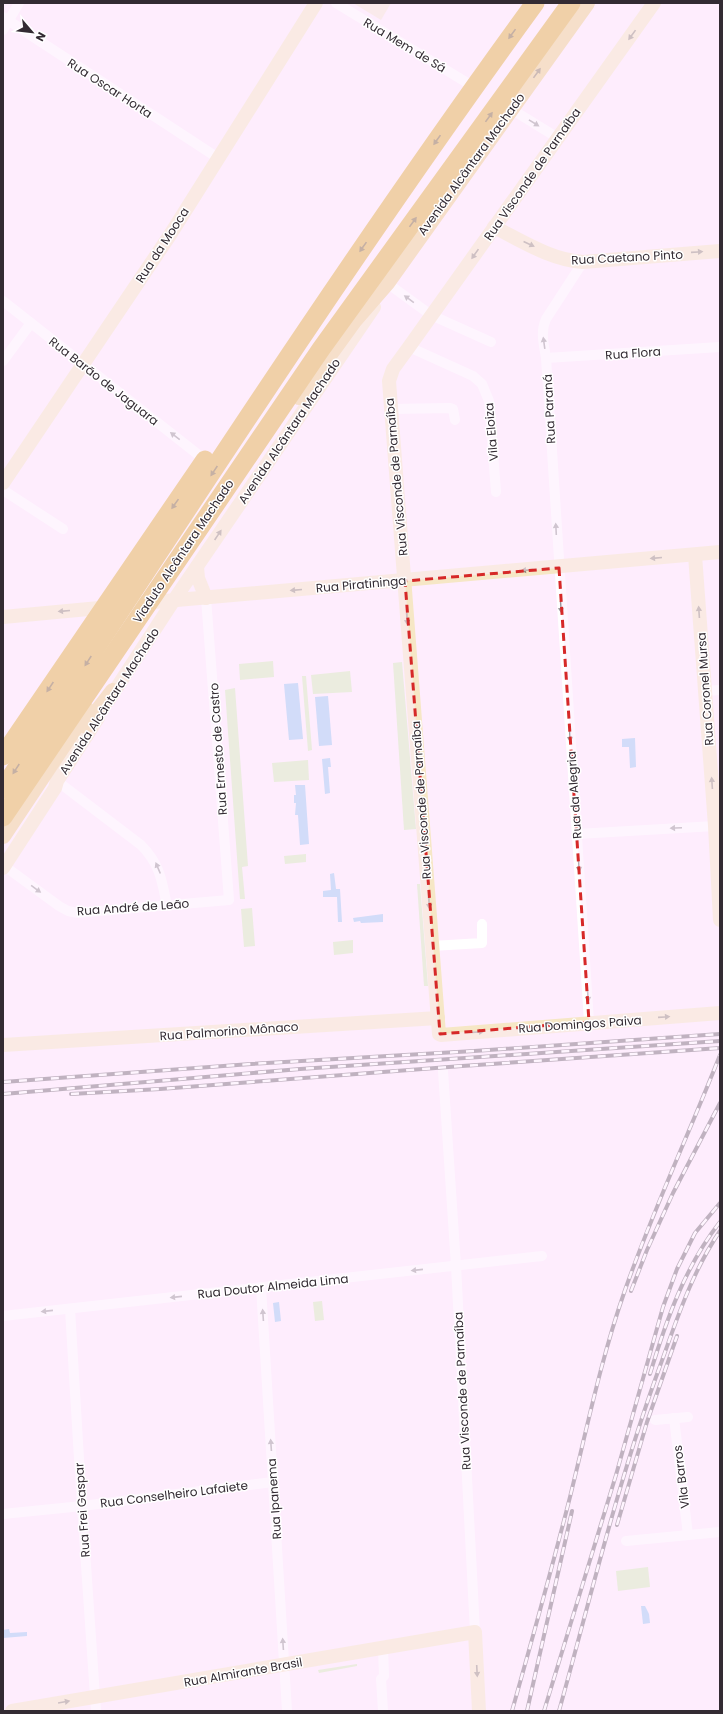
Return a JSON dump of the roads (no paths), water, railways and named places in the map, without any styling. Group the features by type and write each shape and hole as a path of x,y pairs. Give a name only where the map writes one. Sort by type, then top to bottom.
{"highway":[{"path":"5,750 257,385 319,289 331,277 348,268 474,87 536,3"},
{"name":"Avenida Alcântara Machado","path":"365,288 571,3"},
{"path":"389,209 393,248"},
{"name":"Viaduto Alcântara Machado","path":"3,789 348,268"},
{"name":"Viaduto Alcântara Machado","path":"3,817 218,499 365,288"}],"main road":[{"name":"Avenida Alcântara Machado","path":"385,285 587,3"},
{"name":"Viaduto Alcântara Machado","path":"3,836 339,340 385,285"},
{"path":"3,850 96,712 113,691"}],"street":[{"path":"5,23 19,3"},
{"name":"Rua da Mooca","path":"3,483 170,235 316,3"},
{"name":"Rua Mem de Sá","path":"336,3 474,87"},
{"name":"Rua Visconde de Parnaíba","path":"440,1034 391,409 390,376 408,347 654,3"},
{"name":"Rua Oscar Horta","path":"5,23 218,158"},
{"path":"511,108 558,138"},
{"name":"Rua Caetano Pinto","path":"494,227 557,257 569,261 583,262 720,251"},
{"name":"Rua Paraná","path":"559,568 543,326 583,262"},
{"path":"385,285 431,315 491,344"},
{"name":"Avenida Alcântara Machado","path":"3,866 55,788 57,781 104,709 113,691 372,311 385,285"},
{"name":"Rua Barão de Jaguara","path":"3,301 205,460"},
{"path":"3,361 31,323"},
{"name":"Vila Eloiza","path":"408,347 473,376 482,384 489,401 496,492"},
{"name":"Rua Flora","path":"546,358 720,347"},
{"path":"391,409 450,408 453,409 455,420"},
{"path":"3,490 62,529"},
{"name":"Rua Piratininga","path":"3,616 404,580 559,568 720,552"},
{"name":"Rua Coronel Mursa","path":"695,555 715,826 720,920"},
{"path":"197,567 198,578 206,598"},
{"name":"Rua da Alegria","path":"559,568 589,1022"},
{"path":"129,569 135,580 140,583 178,584 188,579"},
{"name":"Rua Ernesto de Castro","path":"206,598 229,900"},
{"path":"84,636 134,644 139,647 140,650"},
{"path":"705,691 720,690"},
{"path":"57,781 152,855 159,870 167,906"},
{"path":"577,834 715,826"},
{"name":"Rua André de Leão","path":"3,866 59,906 68,911 78,913 229,900"},
{"path":"432,946 482,943 482,924"},
{"name":"Rua Domingos Paiva","path":"440,1034 720,1013"},
{"name":"Rua Palmorino Mônaco","path":"3,1045 438,1018"},
{"name":"Rua Palmorino Mônaco","path":"3,1039 21,1044"},
{"name":"Rua Visconde de Parnaíba","path":"443,1071 456,1266 479,1711"},
{"name":"Rua Doutor Almeida Lima","path":"3,1316 542,1256"},
{"name":"Rua Ipanema","path":"261,1287 287,1711"},
{"name":"Rua Frei Gaspar","path":"70,1309 96,1711"},
{"path":"655,1420 688,1417"},
{"name":"Vila Barros","path":"674,1418 688,1535"},
{"name":"Rua Conselheiro Lafaiete","path":"3,1514 82,1506 273,1482"},
{"path":"626,1541 720,1532"},
{"name":"Rua Almirante Brasil","path":"12,1711 475,1632"},
{"path":"382,1648 384,1676 381,1679 383,1711"}],"water":[{"path":"298,683 303,739 289,740 284,684"},
{"path":"328,696 332,745 319,746 315,697"},
{"path":"635,738 636,767 630,768 629,747 622,747 622,739"},
{"path":"330,758 331,767 328,767 330,793 325,794 322,759"},
{"path":"295,785 305,785 309,844 300,845 298,815 295,815 296,803 294,803 294,795 296,795"},
{"path":"334,873 336,889 340,889 342,922 338,922 337,897 323,897 323,891 331,890 330,874"},
{"path":"383,914 383,922 361,923 360,921 354,922 353,918"},
{"path":"279,1302 281,1321 275,1322 273,1303"},
{"path":"641,1606 645,1606 649,1614 650,1623 643,1624"},
{"path":"9,1629 10,1633 27,1632 27,1636 3,1638 3,1630"}],"railway":[{"path":"3,1082 251,1064 474,1051 720,1034"},
{"path":"3,1094 300,1069 720,1041"},
{"path":"71,1094 160,1089 720,1048"},
{"path":"512,1711 570,1497 601,1368 616,1318 646,1233 720,1055"},
{"path":"631,1291 647,1250 673,1193 720,1103"},
{"path":"544,1711 616,1475 663,1307 677,1269 695,1233 720,1203"},
{"path":"650,1374 670,1314 687,1275 708,1239 720,1222"},
{"path":"559,1711 618,1494 645,1408 693,1279 720,1231"},
{"path":"617,1525 647,1422 677,1336"},
{"path":"527,1711 572,1511"}]}
